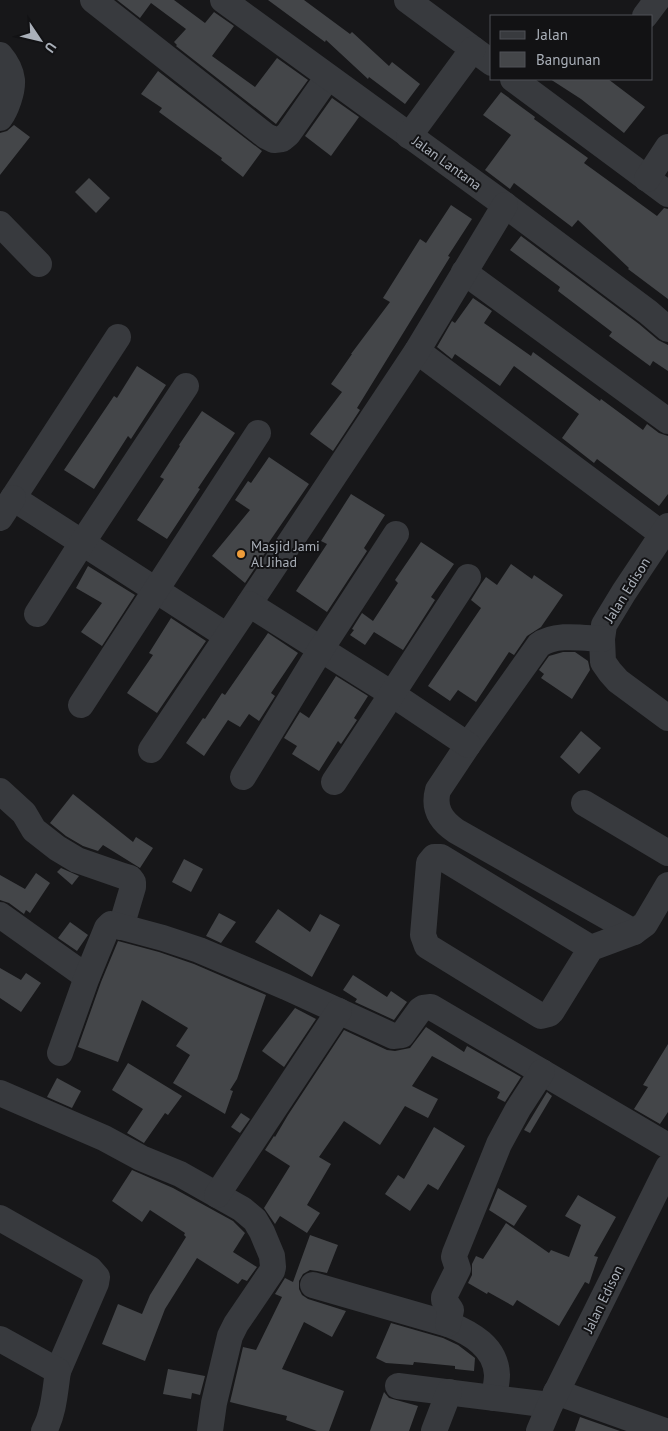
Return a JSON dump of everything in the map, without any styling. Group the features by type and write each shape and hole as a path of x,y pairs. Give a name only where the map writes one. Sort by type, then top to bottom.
{"street":[{"path":"93,0 223,103 274,140 282,139 288,134 328,77"},
{"name":"Jalan Lantana","path":"222,0 504,205 668,329"},
{"path":"407,0 482,56 409,136"},
{"path":"646,15 657,0"},
{"path":"0,56 7,63 12,81 8,101 0,118"},
{"path":"514,80 668,194"},
{"path":"647,179 668,147"},
{"path":"151,750 417,350 504,205"},
{"path":"0,224 39,264"},
{"path":"464,272 668,421"},
{"path":"118,337 4,505 82,543 227,636"},
{"path":"417,350 665,530"},
{"path":"37,614 186,386"},
{"path":"81,705 258,433"},
{"name":"Jalan Edison","path":"665,530 604,625 602,639 603,662 610,672 618,681 668,718"},
{"path":"243,777 321,649 396,534"},
{"path":"334,782 468,577"},
{"path":"248,604 392,694 468,745"},
{"path":"602,639 554,638 544,641 539,645 438,790 436,806 444,820 456,831 634,932"},
{"path":"0,791 24,812 34,830 57,848 77,860 130,878 133,882 133,887 121,927"},
{"path":"584,803 668,853"},
{"path":"591,948 441,857 434,857 429,863 423,935 427,946 540,1016 544,1016 552,1011 591,948 634,932 645,924 668,885"},
{"path":"0,915 87,977"},
{"path":"60,1053 106,928 111,924 199,950 387,1034 402,1035 420,1010 430,1007 668,1146"},
{"path":"217,1195 339,1011"},
{"path":"448,1324 451,1310 444,1297 458,1269 454,1253 499,1144 518,1109 542,1072"},
{"path":"0,1093 104,1138 141,1158 180,1174 242,1209 255,1220 272,1256 273,1267 230,1336 214,1403 210,1431"},
{"name":"Jalan Edison","path":"539,1431 553,1398 668,1167"},
{"path":"0,1218 90,1269 97,1277 58,1370 52,1412 44,1431"},
{"path":"313,1285 448,1324 466,1331 477,1338 488,1349 494,1361 497,1374 494,1398"},
{"path":"0,1339 58,1370"},
{"path":"398,1386 494,1398 553,1398 665,1431"},
{"path":"434,1431 449,1392"}],"building":[{"path":"117,0 174,0 205,23 214,12 234,26 212,56 255,87 277,58 308,80 276,124 176,46 174,42 186,29 151,3 140,18"},
{"path":"268,0 304,0 350,34 352,32 389,66 392,62 420,84 405,104 369,77 368,79 326,40 325,42"},
{"path":"158,71 262,151 243,177 221,160 222,158 159,112 162,108 141,94"},
{"path":"552,80 609,80 645,107 624,133 581,99"},
{"path":"501,92 535,117 534,119 588,158 584,163 657,216 664,208 668,209 668,299 628,269 578,220 572,227 514,183 510,189 485,170 511,135 483,115"},
{"path":"332,98 359,117 331,156 305,136"},
{"path":"14,125 30,137 0,175 0,133 7,131"},
{"path":"89,178 110,198 96,213 75,192"},
{"path":"451,205 472,219 357,408 360,410 333,451 310,434 342,392 331,384 390,302 383,298 420,239 426,243"},
{"path":"521,236 658,340 668,345 668,371 653,361 650,366 609,336 612,332 558,291 560,287 510,250"},
{"path":"473,298 492,311 484,323 531,356 533,352 643,430 647,424 659,433 668,436 668,494 659,506 597,459 594,463 562,438 579,414 514,366 500,386 455,354 452,359 437,347 452,321 455,323"},
{"path":"137,366 166,385 131,439 128,436 94,489 64,470 114,396 117,398"},
{"path":"202,411 235,433 167,539 137,520 164,479 160,477 179,445"},
{"path":"269,457 309,484 265,548 267,550 245,583 212,556 250,510 235,500 248,481 251,483"},
{"path":"351,494 385,515 364,548 367,551 327,612 296,591 327,544 321,541"},
{"path":"421,542 454,564 431,597 435,600 403,650 374,632 365,645 350,635 354,630 352,629 362,613 373,621 398,583 395,580"},
{"path":"511,564 532,579 534,575 563,595 541,627 527,636 514,655 509,652 476,702 458,690 450,701 428,686 481,608 471,600 481,584 486,577 497,585"},
{"path":"88,566 135,595 102,646 81,632 102,603 76,588"},
{"path":"171,618 206,641 157,713 127,693 153,655 149,653"},
{"path":"268,633 298,653 271,693 275,696 259,721 249,714 240,727 228,720 204,756 186,743 222,693 225,695"},
{"path":"563,652 575,652 588,661 590,670 572,699 541,678 544,674 539,670 549,656"},
{"path":"336,676 368,696 354,718 357,720 341,744 338,741 319,771 292,754 297,746 284,738 300,712 309,718"},
{"path":"581,731 601,748 579,774 560,757"},
{"path":"73,794 133,842 136,837 153,848 140,868 103,845 98,851 83,846 66,836 50,823"},
{"path":"184,859 203,869 191,892 172,882"},
{"path":"61,868 79,876 72,885 57,872"},
{"path":"36,873 50,883 30,913 26,910 24,914 9,903 0,900 0,875 25,889"},
{"path":"278,909 310,932 320,914 340,925 312,977 255,942"},
{"path":"219,913 236,922 221,943 206,936"},
{"path":"70,922 88,935 77,951 58,938"},
{"path":"118,941 194,964 266,995 237,1079 230,1090 233,1091 225,1114 173,1083 190,1055 176,1046 188,1028 142,1000 118,1062 78,1047"},
{"path":"0,968 21,980 26,973 41,983 21,1012 0,998"},
{"path":"353,975 387,997 391,991 407,1002 394,1020 355,1002 357,999 343,990"},
{"path":"295,1008 316,1019 284,1067 262,1051"},
{"path":"426,1027 464,1052 467,1046 521,1077 505,1102 497,1098 500,1092 432,1056 412,1086 438,1099 428,1118 405,1106 380,1145 344,1121 319,1157 331,1164 307,1205 320,1213 307,1233 280,1216 275,1224 264,1208 290,1166 265,1150 344,1030 387,1050 395,1051 410,1048"},
{"path":"668,1044 668,1112 660,1124 634,1109 648,1087 643,1085"},
{"path":"128,1063 182,1096 168,1115 165,1113 144,1143 127,1133 143,1109 112,1090"},
{"path":"57,1078 81,1091 72,1108 47,1097"},
{"path":"547,1092 552,1096 530,1133 524,1130"},
{"path":"241,1113 250,1119 240,1133 231,1127"},
{"path":"434,1127 465,1146 438,1190 428,1184 410,1211 385,1194 398,1175 404,1179"},
{"path":"132,1170 173,1188 233,1221 245,1233 233,1252 257,1267 247,1281 242,1279 238,1284 197,1258 165,1309 145,1361 102,1344 118,1304 142,1314 150,1295 186,1237 185,1233 150,1210 142,1222 112,1201"},
{"path":"498,1188 527,1206 514,1226 489,1210"},
{"path":"578,1195 616,1217 594,1256 598,1257 589,1284 585,1282 559,1326 517,1300 513,1306 468,1283 472,1275 472,1264 476,1256 483,1259 506,1223 549,1253 551,1250 569,1257 581,1225 565,1216"},
{"path":"310,1235 338,1245 327,1273 310,1270 303,1274 299,1281 299,1289 302,1295 308,1299 346,1311 332,1337 304,1322 282,1369 344,1391 329,1431 317,1431 286,1420 287,1416 230,1402 243,1347 256,1350 282,1297 275,1294 285,1278 293,1282"},
{"path":"391,1323 443,1338 458,1345 475,1358 474,1371 455,1369 455,1366 414,1362 413,1365 386,1363 376,1358"},
{"path":"168,1369 205,1376 200,1395 192,1393 191,1399 163,1394"},
{"path":"384,1392 389,1398 418,1406 409,1431 370,1431"},
{"path":"580,1417 620,1431 575,1431"}],"place":[{"name":"Masjid Jami Al Jihad","path":"241,554"}]}
